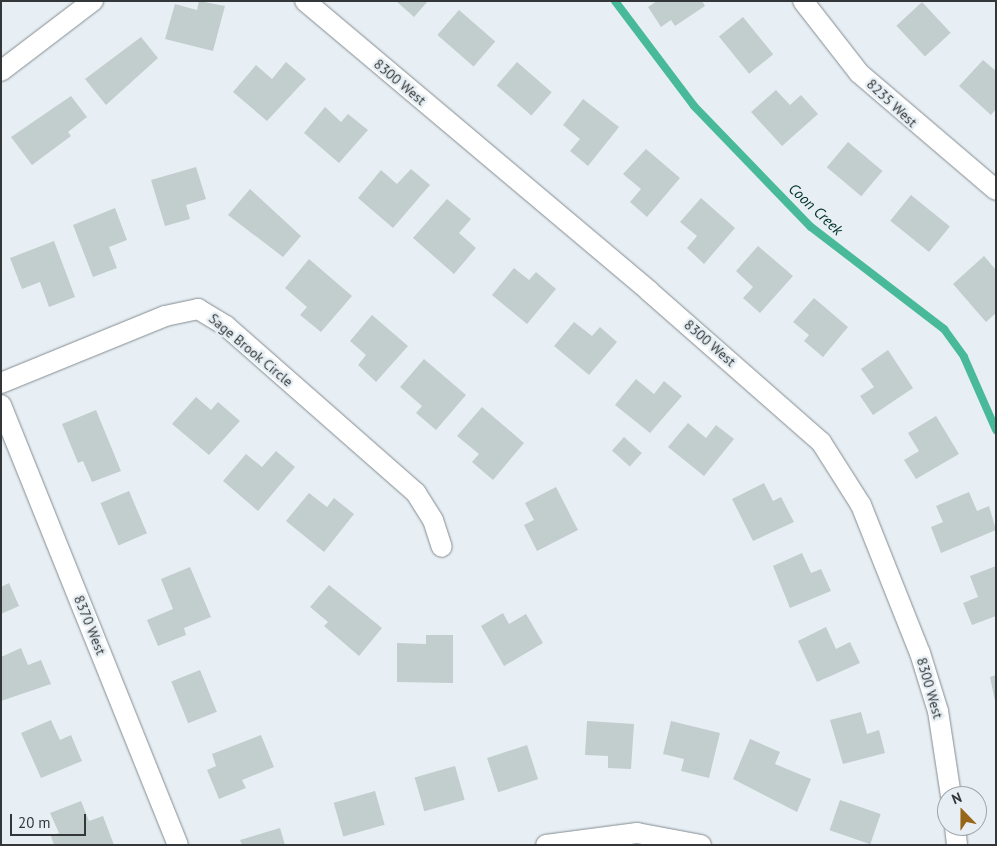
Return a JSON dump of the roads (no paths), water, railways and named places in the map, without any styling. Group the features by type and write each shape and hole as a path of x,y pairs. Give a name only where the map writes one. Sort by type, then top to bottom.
{"street":[{"path":"1,71 92,1"},
{"name":"8300 West","path":"305,1 821,442 861,506 920,653 938,711 949,786"},
{"name":"8235 West","path":"803,1 860,72 996,190"},
{"name":"Sage Brook Circle","path":"1,383 165,316 198,309 226,326 416,493 433,520 442,547"},
{"name":"8370 West","path":"1,405 178,845"},
{"path":"546,845 637,833 701,845"}],"waterway":[{"name":"Coon Creek","path":"615,1 694,106 811,227 944,329 964,357 996,430"}]}
